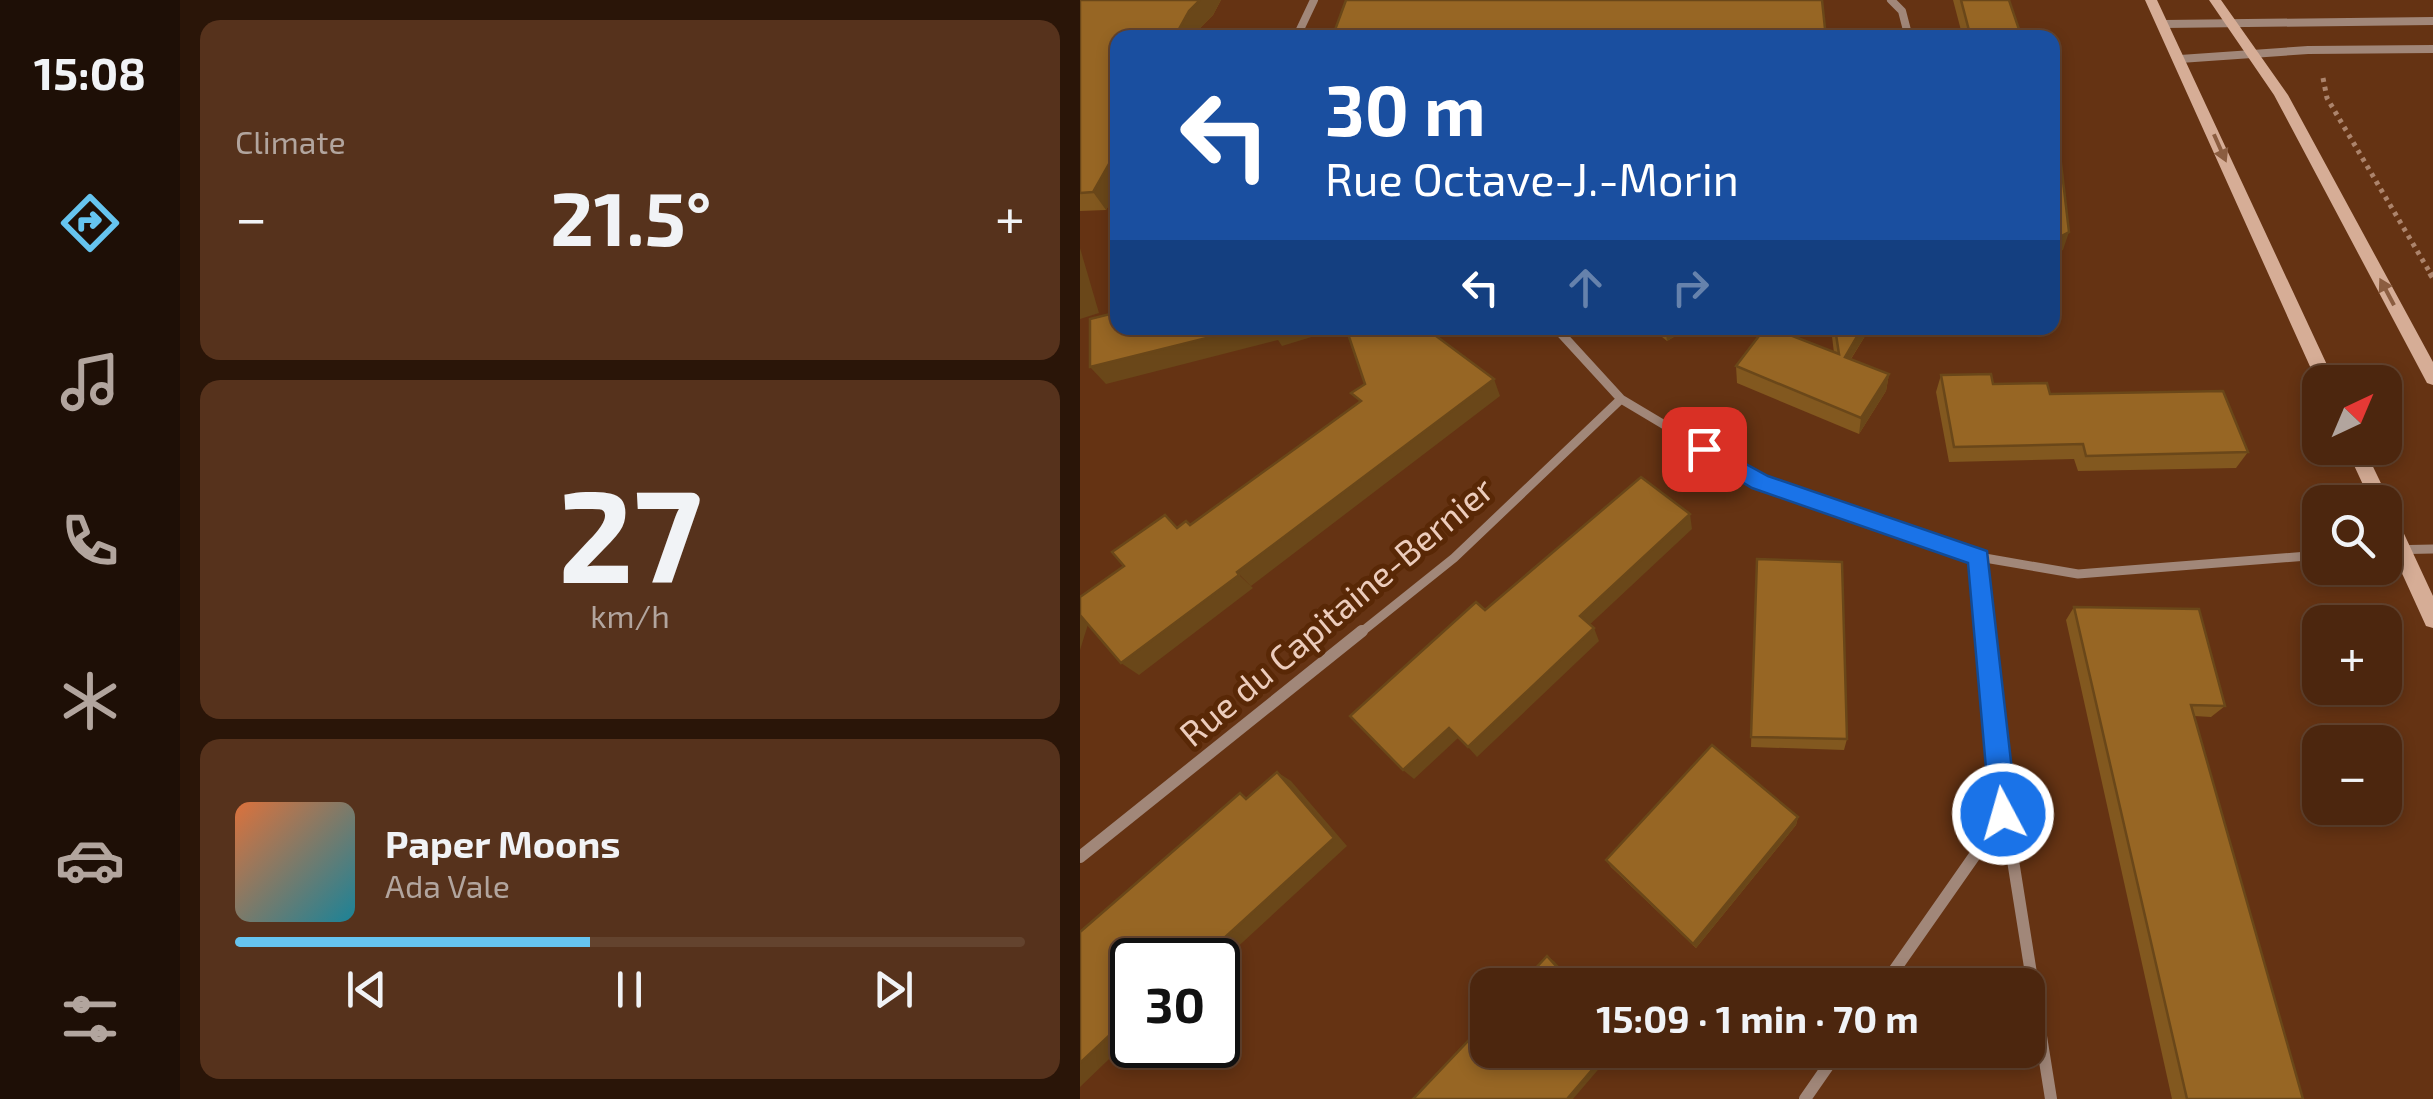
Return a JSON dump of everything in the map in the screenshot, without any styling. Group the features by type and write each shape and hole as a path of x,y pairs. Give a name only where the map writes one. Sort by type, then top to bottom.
{"main road":[{"path":"2151,0 2318,365"},
{"path":"2215,0 2227,23 2281,96 2433,378"},
{"path":"2402,565 2433,618"}],"street":[{"path":"1300,30 1314,0"},
{"path":"1891,0 1902,11 1908,30"},
{"path":"2164,24 2433,21"},
{"path":"2180,60 2433,49"},
{"path":"1562,335 1621,399 1760,482 1979,558 2078,574 2302,556"},
{"name":"Rue du Capitaine-Bernier","path":"1080,858 1454,558 1621,399"},
{"path":"2402,549 2433,549"},
{"path":"1979,558 2003,814 2051,1099"},
{"path":"1896,968 2003,814"},
{"path":"1805,1099 1827,1068"}],"path":[{"path":"2323,79 2327,98 2433,278"}],"building":[{"path":"1080,0 1200,0 1178,30 1110,30 1110,162 1093,192 1080,193"},
{"path":"1346,0 1822,0 1825,30 1335,30"},
{"path":"1961,0 2009,0 2019,30 1969,30"},
{"path":"2060,155 2069,232 2060,237"},
{"path":"1110,314 1110,335 1219,335 1090,367 1090,319"},
{"path":"1348,335 1435,335 1494,379 1121,663 1080,615 1080,597 1124,566 1112,552 1165,515 1177,528 1186,521 1190,525 1361,401 1351,393 1365,384"},
{"path":"1760,335 1790,335 1839,354 1836,335 1858,335 1845,357 1889,374 1861,418 1736,366"},
{"path":"1991,374 1993,384 2047,383 2050,394 2223,391 2248,452 2086,456 2083,444 1954,447 1941,375"},
{"path":"1641,477 1690,514 1580,616 1594,628 1468,747 1449,728 1403,770 1350,716 1476,602 1485,610"},
{"path":"1757,559 1842,562 1847,739 1751,737"},
{"path":"2074,607 2199,609 2225,706 2191,705 2303,1099 2187,1099"},
{"path":"1712,745 1798,817 1693,944 1606,860"},
{"path":"1277,772 1334,838 1224,938 1110,938 1110,1035 1080,1063 1080,932 1240,793 1246,799"},
{"path":"1547,956 1558,968 1536,968"},
{"path":"1470,1039 1470,1068 1594,1068 1567,1099 1413,1099"}],"route":[{"path":"1704,449 1760,482 1979,558 2003,814"}]}
